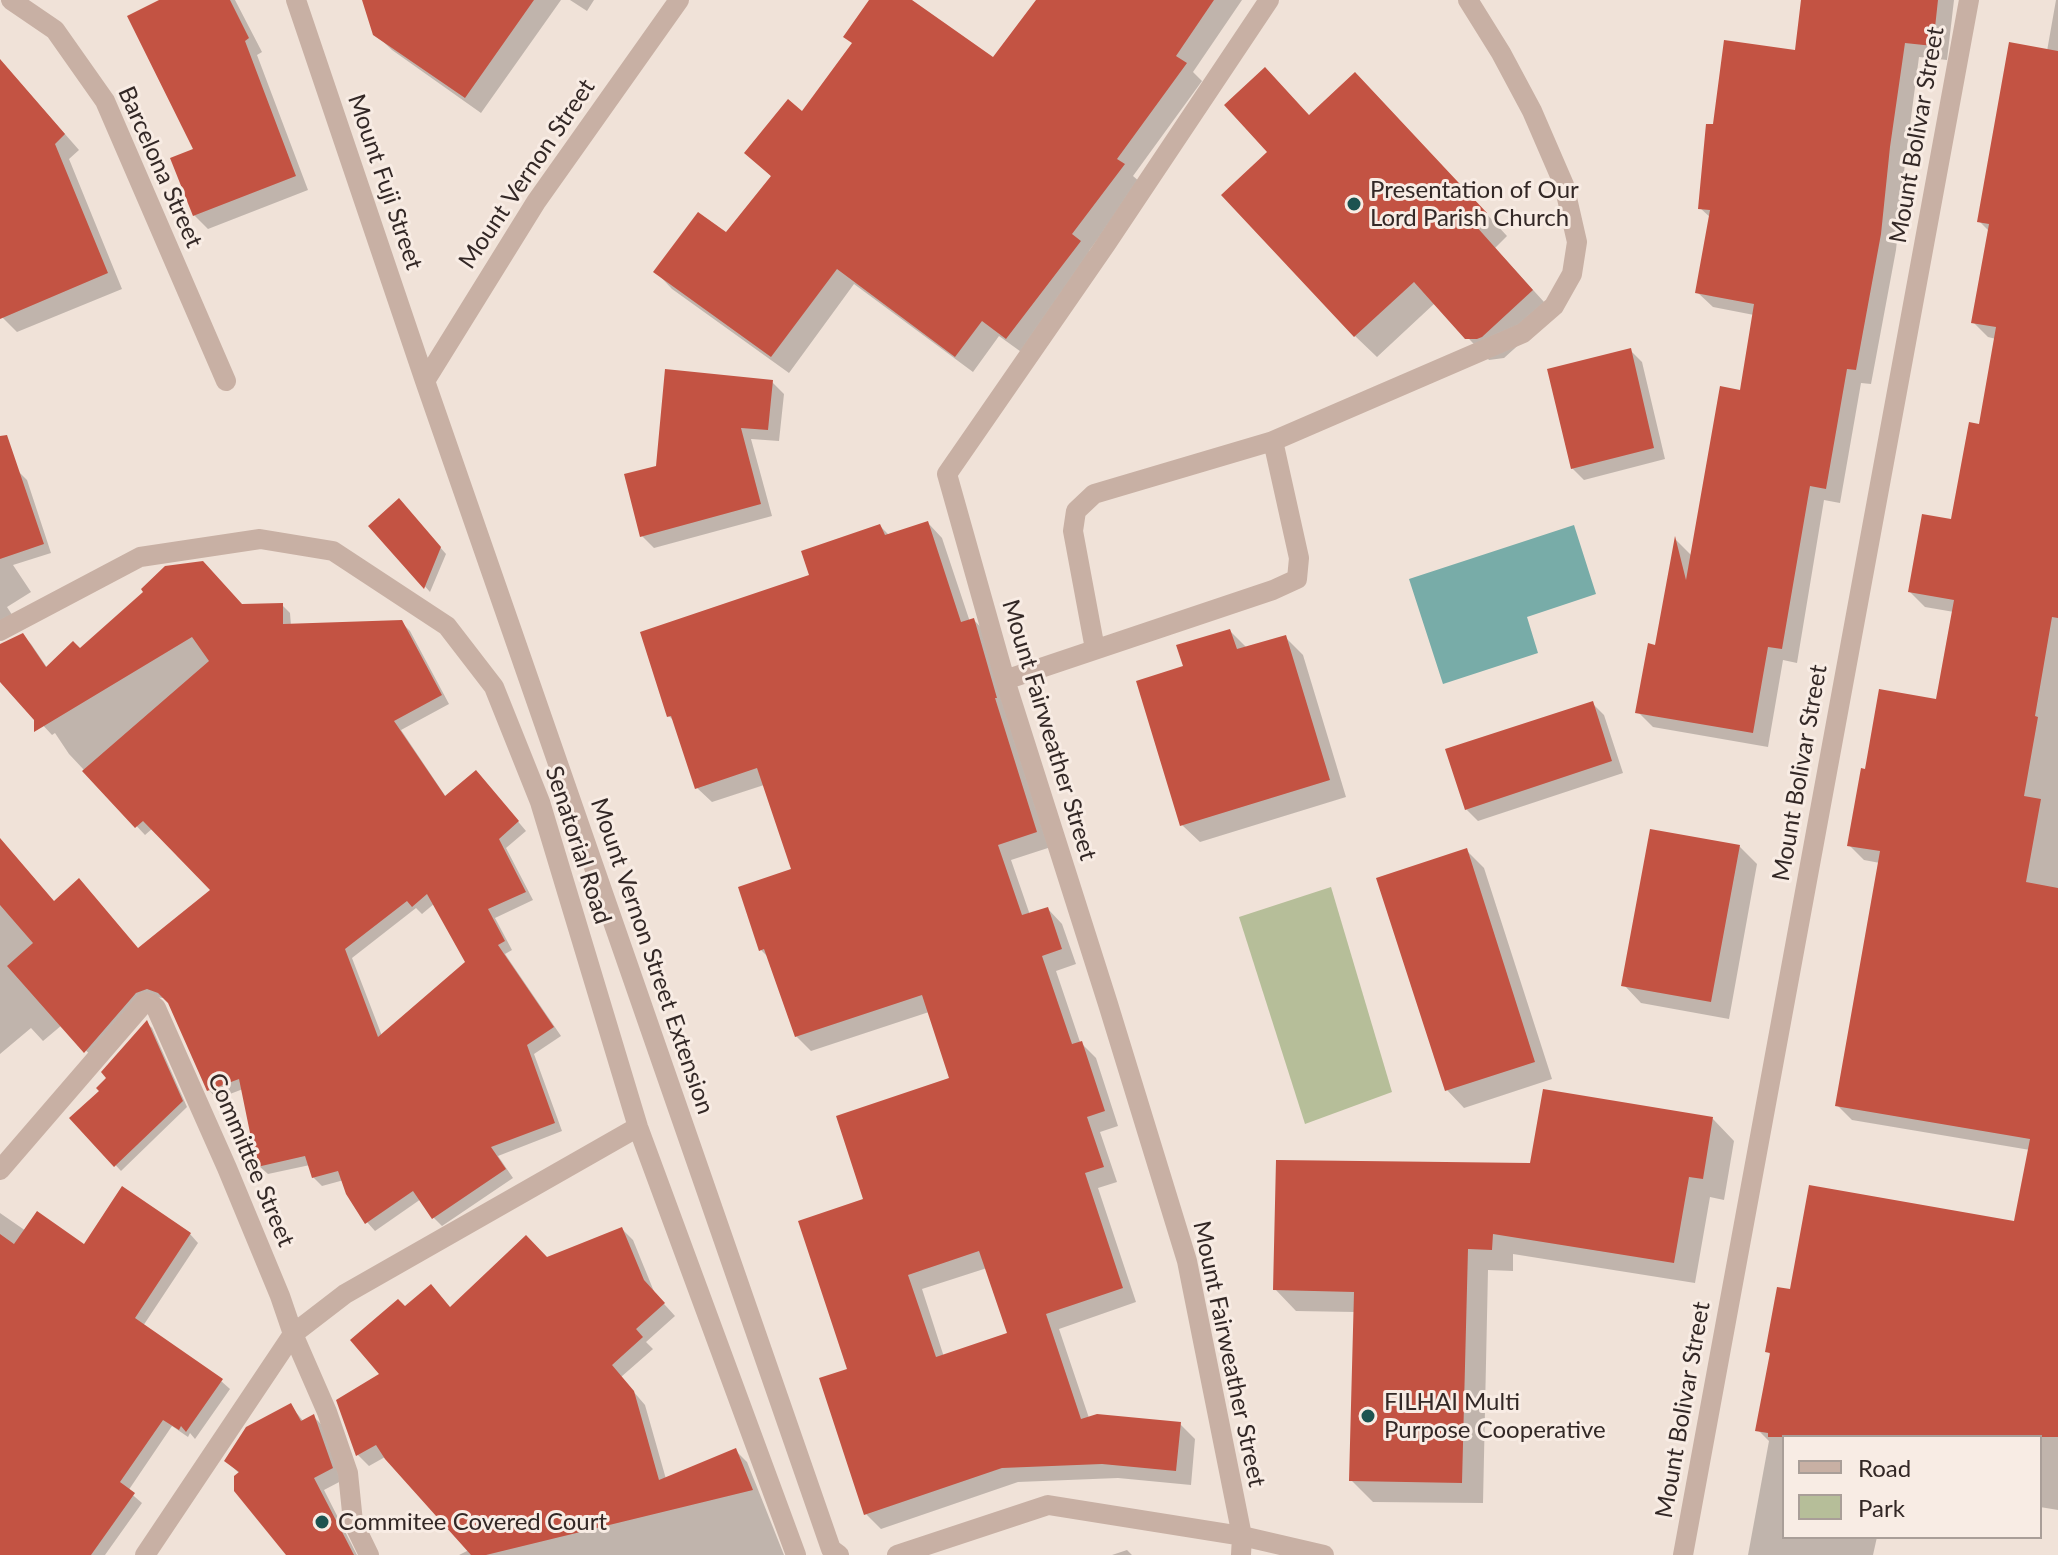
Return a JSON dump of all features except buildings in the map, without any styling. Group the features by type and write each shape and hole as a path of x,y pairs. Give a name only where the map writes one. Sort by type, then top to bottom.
{"street":[{"name":"Barcelona Street","path":"11,0 55,30 105,101 226,381"},
{"name":"Mount Fuji Street","path":"296,0 425,381"},
{"name":"Mount Vernon Street","path":"425,381 536,202 679,0"},
{"name":"Mount Fairweather Street","path":"1241,1546 1187,1261 1005,680 947,474 1269,0"},
{"path":"1095,649 1073,531 1076,511 1094,494 1273,441 1523,333 1554,306 1572,274 1577,242 1564,185 1532,111 1468,0"},
{"name":"Mount Bolivar Street","path":"1683,1555 1969,0"},
{"name":"Mount Vernon Street Extension","path":"425,381 835,1552"},
{"path":"1005,680 1273,590 1297,579 1299,558 1273,441"},
{"name":"Senatorial Road","path":"0,631 140,557 260,539 333,551 447,626 494,687 540,802 638,1127 796,1555"},
{"name":"Committee Street","path":"0,1170 145,1002 156,1008 227,1168 327,1412 348,1473 353,1522 369,1555"},
{"path":"145,1555 293,1334 345,1294 638,1127"},
{"path":"897,1555 1048,1505 1241,1546 1324,1555"}],"green space":[{"path":"1331,887 1392,1092 1305,1124 1239,917"}],"water":[{"path":"1574,525 1596,594 1527,617 1538,653 1443,684 1409,579"}],"place":[{"name":"Presentation of Our Lord Parish Church","path":"1354,204"},
{"name":"FILHAI Multi Purpose Cooperative","path":"1368,1416"},
{"name":"Commitee Covered Court","path":"322,1522"}]}
